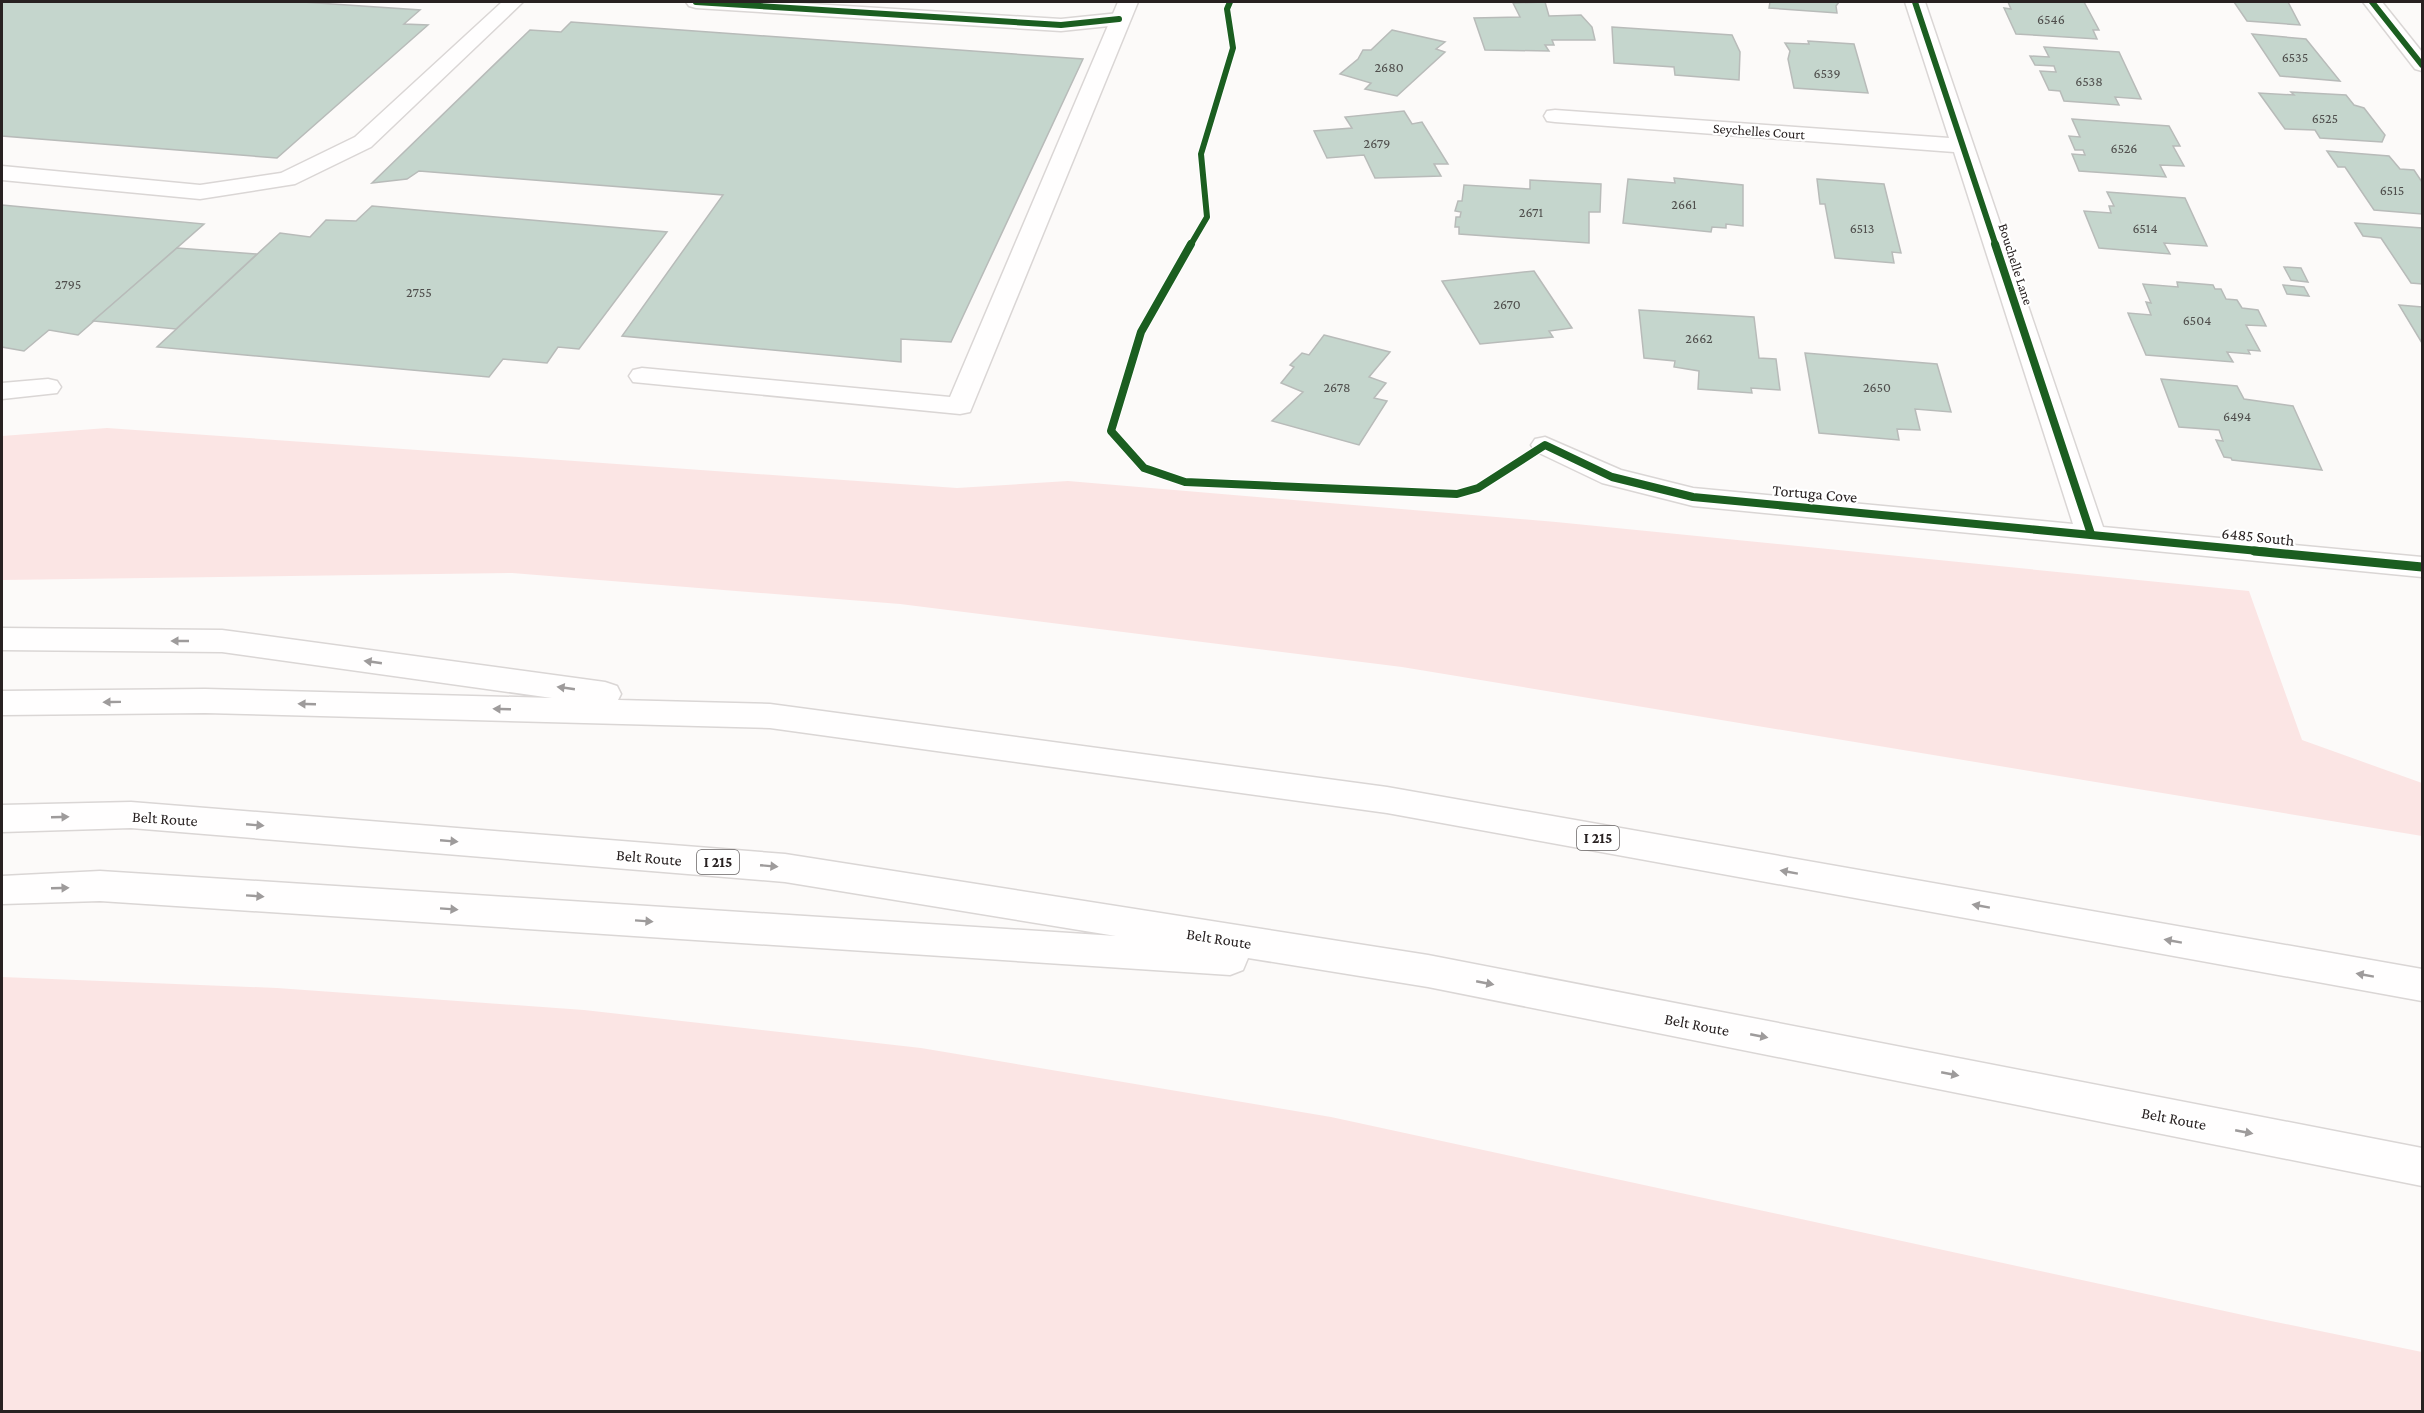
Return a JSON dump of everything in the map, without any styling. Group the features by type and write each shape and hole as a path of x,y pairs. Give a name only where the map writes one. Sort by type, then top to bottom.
{"main road":[{"path":"2,173 200,192 287,179 363,142 513,2"},
{"path":"696,2 1061,26 1123,10"},
{"name":"Bouchelle Lane","path":"1915,2 2091,534"},
{"path":"2372,2 2422,65"},
{"path":"1075,5 1123,10"},
{"path":"642,376 960,405 1101,69 1123,10"},
{"name":"Seychelles Court","path":"1555,116 1963,146"},
{"path":"2,391 48,387"},
{"name":"Tortuga Cove","path":"1545,445 1612,477 1693,497 2091,534"},
{"name":"6485 South","path":"2091,534 2422,567"},
{"path":"2,639 222,641 770,716"},
{"name":"I 215","path":"2,703 205,701 770,716 1387,800 2422,985"},
{"name":"Belt Route","path":"2,819 131,815 785,868 1428,971 2422,1167"},
{"path":"2,890 100,886 1428,971"}],"shaded area":[{"path":"107,428 957,488 1068,481 1556,522 2249,591 2302,740 2422,783 2422,836 1402,667 900,604 512,573 2,580 2,436"},
{"path":"2,977 277,988 584,1010 921,1048 1331,1117 2422,1352 2422,1411 2,1411"}],"building":[{"path":"2,2 303,2 420,10 404,24 428,25 277,158 2,136"},
{"path":"1545,2 1549,16 1581,15 1592,27 1595,40 1552,40 1554,45 1545,45 1549,51 1485,50 1474,18 1520,17 1513,3"},
{"path":"1770,2 1839,2 1836,6 1837,13 1769,8"},
{"path":"2008,2 2084,2 2099,30 2093,30 2097,39 2016,34 2004,8 2011,9"},
{"path":"2234,2 2288,2 2300,25 2247,21"},
{"path":"571,22 1083,59 951,342 901,339 901,362 622,336 723,195 419,171 407,179 372,183 530,30 561,32"},
{"path":"1612,27 1732,35 1740,52 1739,80 1675,75 1674,67 1614,63"},
{"path":"1392,30 1445,42 1436,49 1445,52 1397,96 1365,89 1371,83 1340,74 1358,59 1363,50 1371,50"},
{"path":"2252,34 2306,39 2340,81 2280,76"},
{"path":"1808,41 1854,44 1868,93 1794,88 1788,59 1790,51 1785,43 1809,44"},
{"path":"2044,47 2119,52 2141,99 2115,97 2119,105 2064,101 2060,91 2049,90 2040,71 2056,72 2054,66 2035,65 2030,56 2049,57"},
{"path":"2291,92 2346,95 2354,105 2364,108 2385,135 2382,142 2320,138 2315,130 2285,129 2259,93 2294,95"},
{"path":"1404,111 1412,124 1422,122 1448,164 1434,164 1441,176 1375,178 1364,155 1327,158 1314,131 1352,128 1345,117"},
{"path":"2072,119 2169,126 2180,146 2173,146 2184,166 2160,165 2166,177 2079,171 2072,154 2085,155 2083,150 2075,150 2069,136 2080,137"},
{"path":"2327,151 2389,156 2400,169 2414,170 2422,182 2422,214 2374,210 2345,167 2338,167"},
{"path":"1674,178 1743,185 1743,226 1726,224 1726,228 1712,227 1711,232 1623,223 1628,179 1675,183"},
{"path":"1817,179 1884,184 1901,253 1892,252 1894,263 1835,258 1825,204 1820,204"},
{"path":"1530,180 1601,184 1600,212 1589,212 1589,243 1459,234 1459,227 1455,227 1456,217 1460,217 1461,212 1455,211 1458,201 1462,201 1464,185 1530,189"},
{"path":"2107,192 2185,198 2207,246 2164,243 2170,254 2099,248 2084,211 2111,213 2109,206 2114,206"},
{"path":"2,205 204,224 78,335 49,330 24,351 2,347"},
{"path":"372,206 667,232 579,349 558,347 547,363 503,359 489,377 157,347 280,233 310,237 326,220 356,221"},
{"path":"2355,223 2422,228 2422,284 2411,283 2381,238 2363,236"},
{"path":"177,248 257,254 176,329 93,321"},
{"path":"2284,267 2301,268 2308,282 2291,280"},
{"path":"1534,271 1572,328 1549,331 1553,337 1480,344 1442,281"},
{"path":"2177,282 2213,285 2215,289 2221,289 2226,299 2237,300 2242,308 2258,310 2266,326 2246,325 2260,351 2248,350 2250,354 2227,352 2233,362 2146,355 2128,313 2151,315 2146,302 2151,303 2143,284 2178,287"},
{"path":"2283,285 2304,287 2309,296 2287,294"},
{"path":"2399,305 2422,307 2422,343"},
{"path":"1639,310 1754,317 1759,358 1776,359 1780,390 1751,388 1752,393 1698,389 1699,371 1674,367 1675,361 1644,358"},
{"path":"1324,335 1390,352 1369,377 1386,383 1374,398 1387,401 1359,445 1272,421 1303,392 1281,383 1294,367 1290,365 1302,353 1309,355"},
{"path":"1805,353 1937,364 1951,412 1915,409 1920,430 1897,429 1899,440 1819,433"},
{"path":"2161,379 2237,386 2244,399 2293,406 2322,470 2232,460 2224,457 2216,440 2223,441 2219,430 2179,427"}],"cycle path":[{"path":"696,2 1061,25 1119,19"},
{"path":"1230,2 1227,9 1233,48 1201,154 1207,217 1141,332 1111,431 1144,468 1185,482 1457,494 1478,488 1545,445 1612,477 1693,497 2422,567"},
{"path":"1915,2 2091,534"},
{"path":"2372,2 2422,65"}]}
